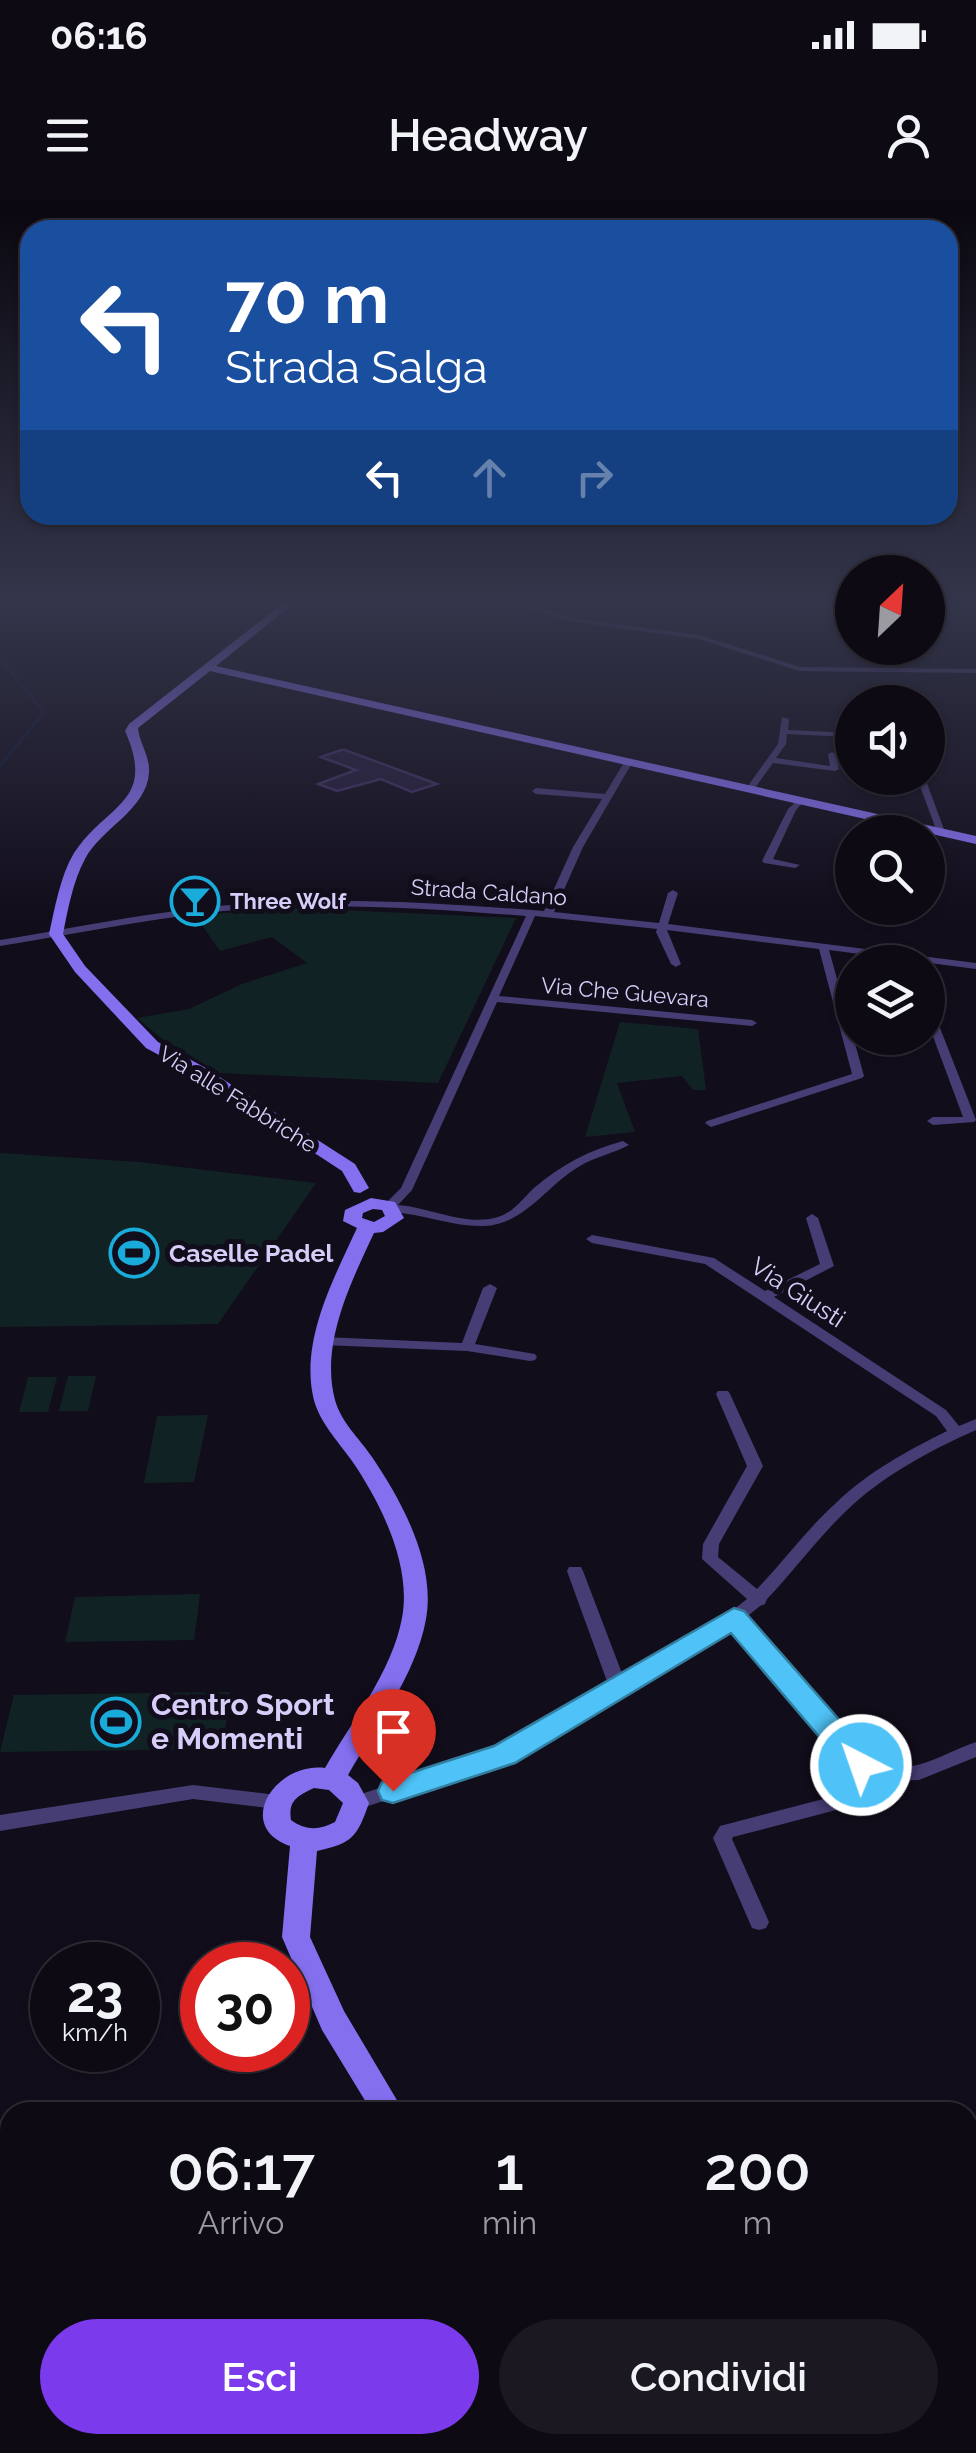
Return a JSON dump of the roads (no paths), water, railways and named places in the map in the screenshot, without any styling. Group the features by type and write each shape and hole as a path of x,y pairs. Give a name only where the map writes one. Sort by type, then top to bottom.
{"street":[{"path":"56,934 80,855 140,791 143,760 131,731 160,704"},
{"path":"370,704 864,815"},
{"path":"749,790 786,732 785,720"},
{"path":"786,732 835,735"},
{"path":"770,760 835,769 832,754"},
{"path":"547,916 606,797 628,763"},
{"path":"536,791 606,797"},
{"path":"795,865 766,861 792,809 800,801"},
{"path":"945,833 976,840"},
{"path":"673,893 661,932 676,964"},
{"name":"Strada Caldano","path":"0,943 188,911 295,904 662,923 835,947"},
{"name":"Via Che Guevara","path":"378,1201 402,1198 530,915"},
{"name":"Via alle Fabbriche","path":"56,934 80,968 152,1045 198,1070 349,1168 378,1201"},
{"path":"712,1122 858,1076 823,945"},
{"name":"Strada Caldano","path":"945,963 976,966"},
{"name":"Via Che Guevara","path":"494,1000 752,1024"},
{"path":"932,1121 970,1120 945,1055"},
{"path":"378,1201 396,1213 392,1222 366,1228 352,1221 350,1215 361,1205 378,1201 471,1220 500,1220 593,1151 622,1145"},
{"path":"764,1297 827,1266 812,1218"},
{"path":"332,1778 400,1658 415,1616 414,1568 370,1471 330,1418 322,1389 323,1341 366,1228"},
{"name":"Via Giusti","path":"592,1240 709,1261 941,1413 956,1432"},
{"path":"467,1347 490,1288"},
{"path":"323,1341 467,1347 530,1357"},
{"path":"722,1394 755,1466 711,1544 710,1559 760,1600"},
{"path":"356,1803 505,1754 734,1618 760,1600 826,1521 868,1482 976,1424"},
{"path":"574,1571 618,1687"},
{"path":"734,1618 861,1765 880,1775 916,1775 976,1749"},
{"path":"758,1922 726,1852 722,1838 727,1830 878,1792 880,1775"},
{"path":"332,1778 348,1789 356,1803 351,1822 336,1836 319,1842 283,1830 277,1821 277,1802 286,1789 298,1781 332,1778"},
{"path":"0,1823 194,1792 277,1802"},
{"path":"304,1840 296,1938 333,2020 382,2102"}],"waterway":[{"path":"0,766 44,712 37,704"}],"place":[{"name":"Three Wolf","path":"195,901"},
{"name":"Caselle Padel","path":"134,1253"},
{"name":"Centro Sport e Momenti","path":"116,1722"}]}
